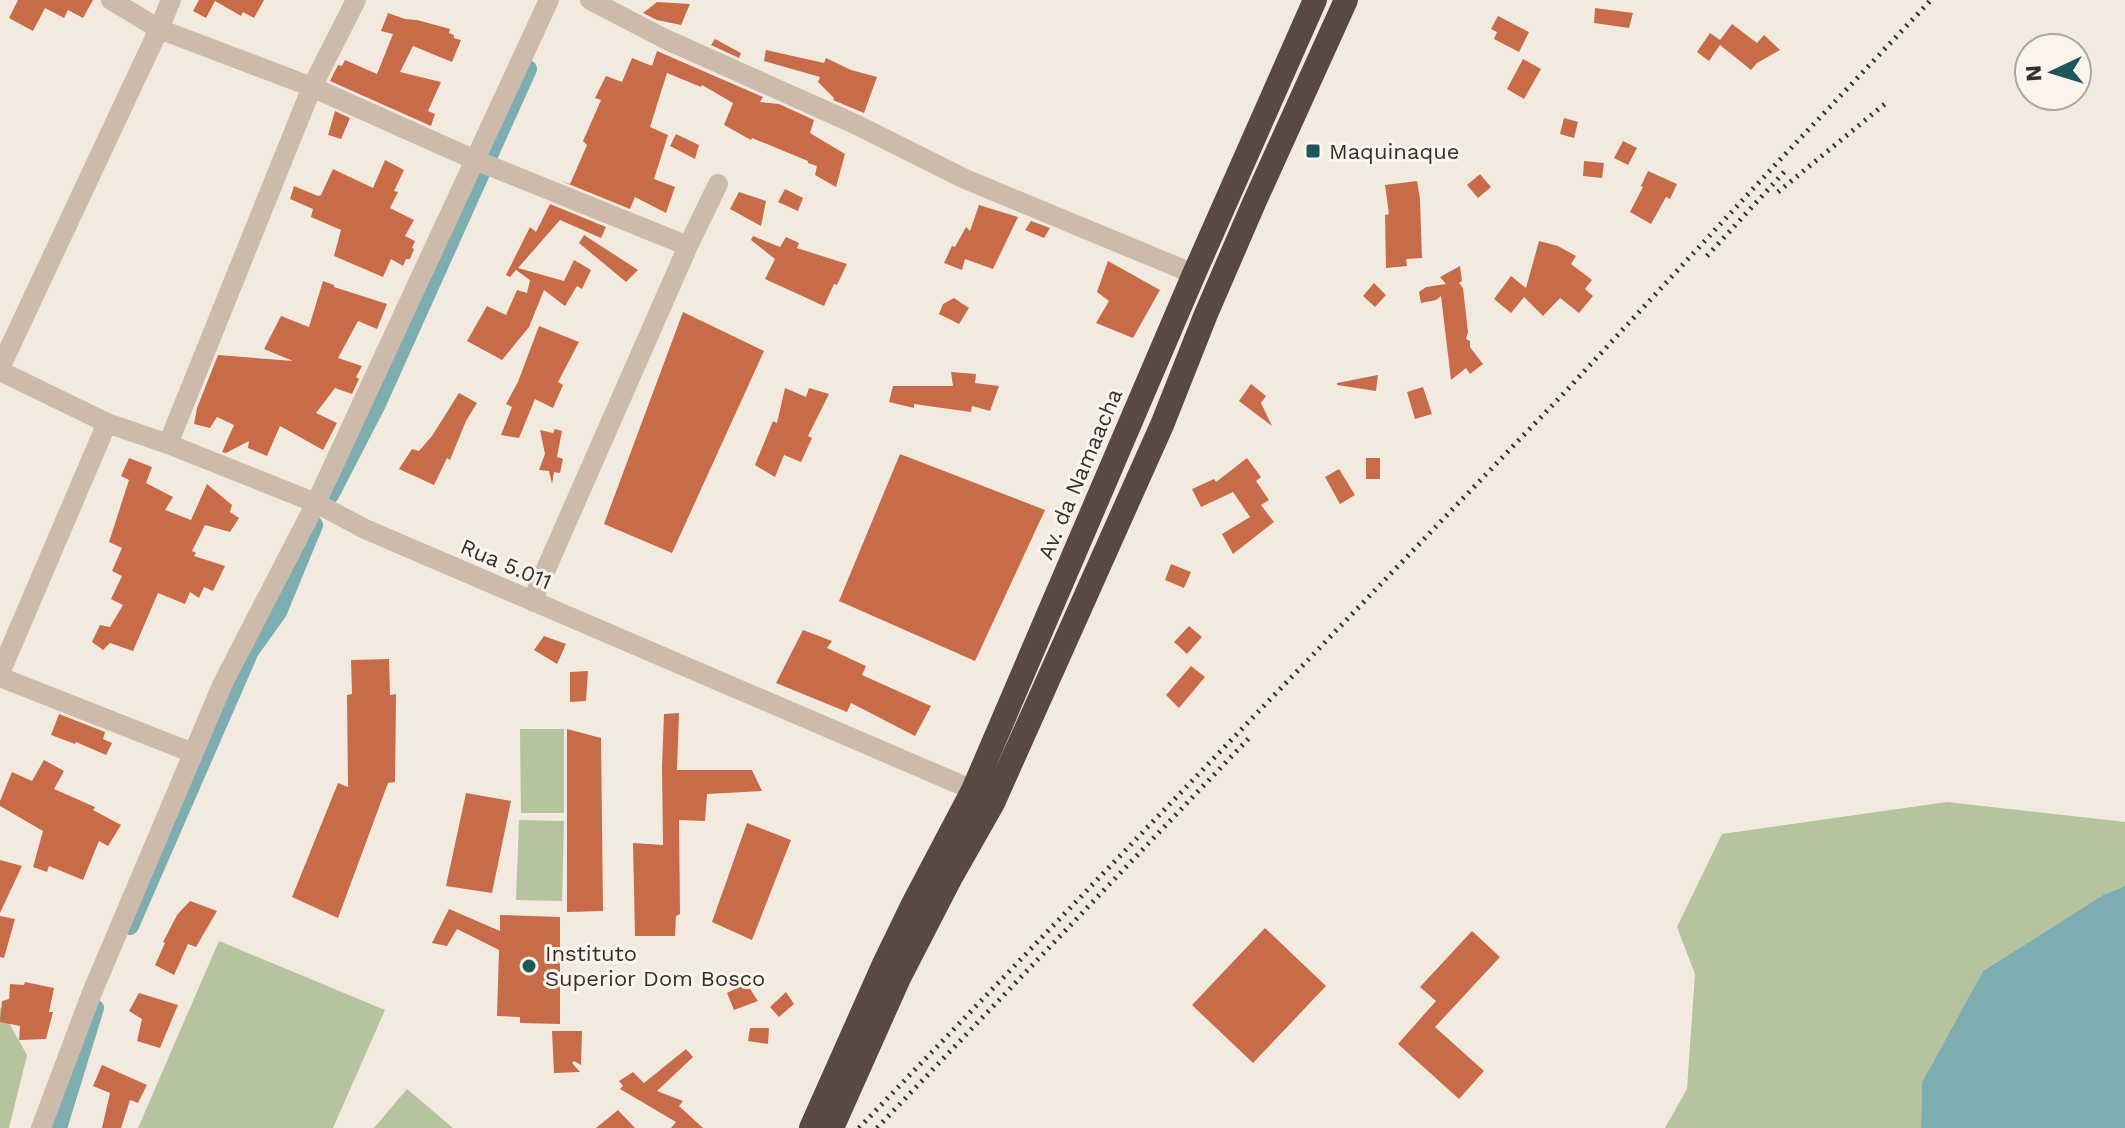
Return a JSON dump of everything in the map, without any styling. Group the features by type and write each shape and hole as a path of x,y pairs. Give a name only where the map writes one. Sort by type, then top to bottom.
{"highway":[{"name":"Av. da Namaacha","path":"832,1128 889,999 951,877 1194,274 1315,0"},
{"name":"Av. da Namaacha","path":"811,1128 914,902 983,797 1162,425 1230,258 1346,0"}],"street":[{"path":"111,0 159,29 312,87 475,160 688,246"},
{"path":"0,370 171,0"},
{"path":"168,444 312,87 356,0"},
{"path":"41,1128 91,995 223,683 316,503 549,0"},
{"path":"590,0 665,39 855,124 965,179 1194,274"},
{"path":"532,601 718,184"},
{"name":"Rua 5.011","path":"0,370 107,423 316,503 365,529 983,797"},
{"path":"107,423 0,675 193,753"}],"green space":[{"path":"520,729 564,729 564,813 521,813"},
{"path":"1947,802 2125,822 2125,886 2103,895 1983,971 1922,1082 1921,1128 1665,1128 1687,1089 1695,974 1677,927 1722,834"},
{"path":"519,820 564,821 562,901 516,900"},
{"path":"219,941 385,1010 333,1128 138,1128"},
{"path":"0,1007 27,1055 9,1128 0,1128"},
{"path":"407,1089 453,1128 374,1128"}],"water":[{"path":"2125,886 2125,1128 1921,1128 1922,1082 1983,971 2103,895"}],"building":[{"path":"18,0 93,0 83,18 68,10 64,18 45,8 33,31 9,18"},
{"path":"199,0 264,0 254,18 243,12 241,16 215,1 206,18 193,11"},
{"path":"657,2 690,4 681,25 657,20 643,13"},
{"path":"1595,8 1633,13 1629,28 1594,23"},
{"path":"388,13 450,29 449,33 454,38 461,40 452,62 413,46 400,72 441,82 428,111 435,114 431,126 330,81 338,65 342,66 345,60 377,74 393,34 381,31"},
{"path":"1498,16 1529,32 1519,52 1494,39 1497,32 1491,29"},
{"path":"1732,24 1757,43 1764,35 1780,50 1751,70 1720,45 1709,61 1697,52 1710,33 1720,40"},
{"path":"715,39 741,53 739,58 711,45"},
{"path":"766,50 824,63 826,58 851,70 877,77 864,113 833,100 818,82 820,77 764,61"},
{"path":"657,51 763,97 760,102 779,104 814,120 810,133 845,154 836,187 815,175 817,166 808,161 751,140 724,125 733,103 702,85 667,73 650,127 668,135 654,179 675,187 666,213 635,197 630,209 561,181 570,184 587,145 583,141 601,100 595,98 606,76 622,82 632,58 652,66"},
{"path":"1523,59 1541,69 1524,99 1507,89"},
{"path":"335,111 350,118 341,139 328,135"},
{"path":"1564,118 1578,122 1574,138 1560,134"},
{"path":"676,134 699,145 695,159 670,146"},
{"path":"1623,141 1637,148 1628,165 1614,158"},
{"path":"385,160 404,170 390,208 414,220 405,236 415,241 410,259 406,259 403,266 391,259 383,277 334,256 341,230 311,217 313,209 290,199 294,186 321,195 333,169 373,188"},
{"path":"1584,161 1604,163 1602,178 1583,176"},
{"path":"1648,171 1677,184 1651,224 1630,212"},
{"path":"1480,174 1491,187 1478,198 1467,185"},
{"path":"1417,181 1422,258 1406,259 1407,266 1386,268 1385,215 1389,214 1385,185"},
{"path":"785,189 803,198 798,211 778,202"},
{"path":"739,192 766,201 761,226 730,209"},
{"path":"550,204 606,227 601,238 560,220 518,268 564,281 574,260 591,270 582,289 577,286 565,306 544,290 529,327 502,360 467,341 487,306 506,315 517,290 527,293 530,280 516,270 510,277 506,275 530,227 536,232"},
{"path":"979,205 1018,217 993,269 965,259 962,270 944,263 966,227 970,231"},
{"path":"1031,221 1050,228 1044,238 1025,230"},
{"path":"584,235 638,270 626,282 579,243"},
{"path":"753,236 780,247 786,237 799,243 797,248 847,264 824,306 765,279 775,259 751,240"},
{"path":"1539,241 1558,246 1576,256 1571,264 1592,280 1585,289 1593,296 1579,313 1560,298 1543,316 1524,297 1511,313 1494,299 1511,276 1526,288"},
{"path":"1108,261 1160,290 1133,338 1096,323 1109,301 1097,292"},
{"path":"1460,266 1462,281 1459,283 1463,288 1468,332 1466,339 1483,364 1470,374 1466,368 1451,380 1441,296 1421,303 1419,292 1426,287 1446,284 1440,277"},
{"path":"323,281 387,304 377,329 358,321 338,358 362,366 352,394 335,388 316,413 337,423 323,450 280,426 267,456 248,448 249,441 226,453 222,452 234,425 217,417 210,428 194,424 197,408 218,355 293,361 264,349 281,316 309,327"},
{"path":"1374,283 1386,295 1375,307 1363,296"},
{"path":"954,298 969,308 959,324 939,314 943,304"},
{"path":"683,312 764,351 672,553 604,524"},
{"path":"539,326 579,342 558,382 563,385 553,408 535,399 519,438 501,435 512,407 506,404 518,382"},
{"path":"951,372 976,374 975,383 999,386 990,411 972,406 971,412 914,404 914,408 889,402 893,386 953,386"},
{"path":"1378,375 1376,391 1337,385 1337,383"},
{"path":"1251,384 1266,396 1261,403 1272,426 1239,401"},
{"path":"1423,387 1432,414 1415,419 1407,392"},
{"path":"785,388 806,397 809,388 829,394 808,436 812,438 801,462 784,455 775,477 755,465 773,421 777,423"},
{"path":"459,393 477,403 450,460 447,458 434,485 399,469 412,449 419,451 432,436"},
{"path":"555,429 562,431 557,457 563,459 560,473 554,472 552,484 549,471 539,470 545,454 540,430 553,433"},
{"path":"900,454 1045,510 975,661 839,601"},
{"path":"129,458 152,467 146,483 173,497 165,510 191,520 207,484 232,505 230,512 239,518 230,532 205,525 192,551 196,553 194,556 225,566 213,591 204,587 199,598 190,592 185,604 158,593 133,651 110,643 103,650 92,642 100,625 110,627 123,605 111,599 122,576 112,571 122,548 109,542 129,480 121,476"},
{"path":"1247,458 1261,477 1256,481 1269,500 1261,505 1274,522 1233,554 1222,534 1250,517 1233,492 1201,507 1192,489 1214,479 1216,482"},
{"path":"1366,458 1380,458 1380,479 1366,479"},
{"path":"1339,469 1355,495 1340,504 1325,477"},
{"path":"1171,564 1191,572 1184,588 1165,580"},
{"path":"1189,626 1202,637 1187,654 1174,642"},
{"path":"803,630 832,641 827,648 866,666 862,675 931,706 915,736 851,703 847,712 776,683"},
{"path":"544,636 566,644 557,664 534,650"},
{"path":"389,659 390,695 396,694 395,782 388,783 338,918 292,897 338,783 348,787 347,695 352,694 351,660"},
{"path":"1191,666 1205,677 1179,708 1166,695"},
{"path":"588,671 586,701 570,702 570,672"},
{"path":"679,713 677,770 752,770 762,791 707,794 705,821 679,820 680,914 676,916 675,936 635,936 633,843 663,845 664,714"},
{"path":"59,714 105,732 103,739 112,743 106,755 51,735"},
{"name":"Instituto Superior Dom Bosco","path":"567,729 601,738 603,911 567,912"},
{"path":"44,760 64,771 54,789 95,807 93,810 121,825 108,846 99,841 83,880 49,866 47,872 33,867 43,831 0,806 12,772 32,781"},
{"path":"466,793 511,801 492,893 446,886"},
{"name":"Instituto Superior Dom Bosco","path":"747,823 791,840 752,940 712,922"},
{"path":"0,860 22,866 0,913"},
{"path":"190,901 217,911 196,947 188,944 174,975 155,965 177,915"},
{"name":"Instituto Superior Dom Bosco","path":"449,909 500,931 500,915 560,917 560,1024 520,1023 520,1017 497,1016 499,950 457,929 447,946 432,943"},
{"path":"0,916 15,919 4,958 0,957"},
{"path":"1265,928 1326,986 1253,1063 1192,1005"},
{"path":"1472,931 1500,957 1435,1027 1484,1071 1459,1099 1398,1044 1436,1001 1420,987"},
{"path":"25,982 54,988 49,1012 53,1012 46,1039 19,1040 20,1026 0,1022 2,1001 9,999 10,984 24,985"},
{"path":"746,983 758,1001 734,1010 727,993"},
{"path":"786,992 794,1004 779,1017 770,1007"},
{"path":"139,993 178,1005 160,1048 137,1041 142,1019 129,1011"},
{"path":"750,1028 769,1028 768,1044 748,1041"},
{"path":"552,1031 582,1031 581,1065 572,1063 580,1072 554,1073"},
{"path":"686,1049 693,1057 657,1091 683,1101 679,1106 703,1128 671,1128 676,1122 620,1089 623,1086 619,1081 633,1072 644,1083"},
{"path":"102,1065 147,1085 138,1103 130,1100 121,1128 102,1128 110,1093 93,1086"},
{"path":"618,1110 635,1128 596,1128"}],"waterway":[{"path":"330,495 377,404 528,69"},
{"path":"130,926 250,651 278,612 314,525"},
{"path":"58,1128 95,1008"}],"railway":[{"path":"859,1128 1566,391 1931,0"},
{"path":"1778,192 1886,103"},
{"path":"1707,256 1786,170"},
{"path":"877,1128 1250,737"}],"place":[{"name":"Maquinaque","path":"1313,151"},
{"name":"Instituto Superior Dom Bosco","path":"529,966"}]}
